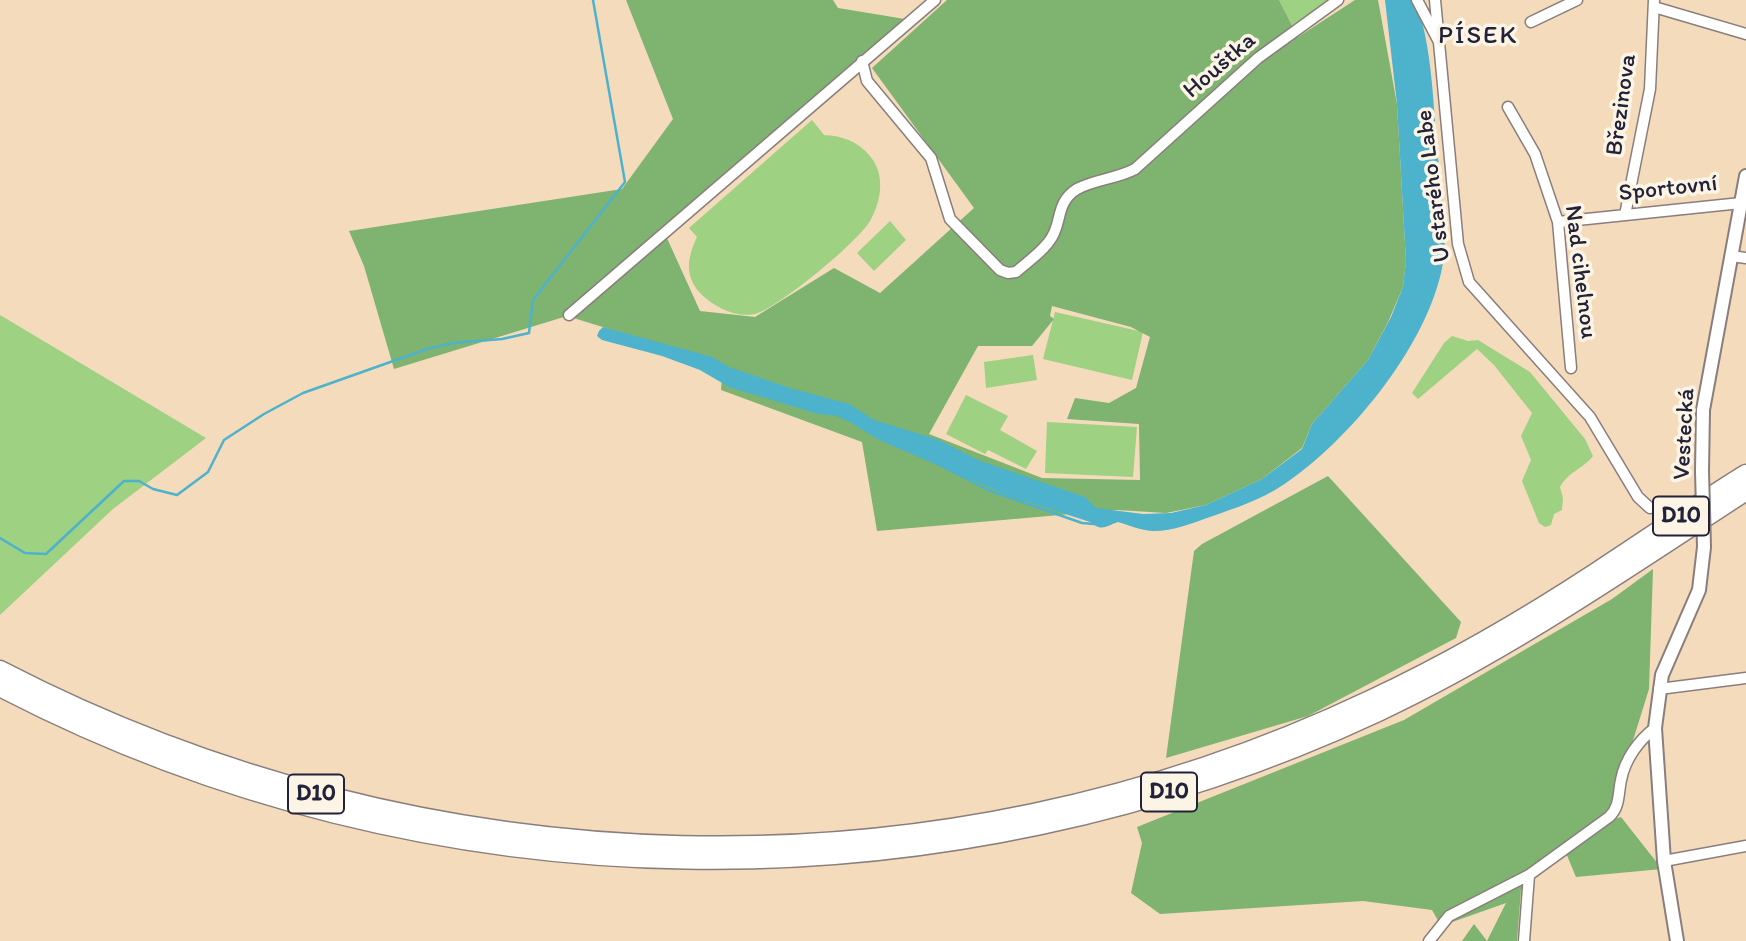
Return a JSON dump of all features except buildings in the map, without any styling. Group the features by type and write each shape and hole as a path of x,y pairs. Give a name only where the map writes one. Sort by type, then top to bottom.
{"highway":[{"name":"D10","path":"0,687 111,739 189,770 344,816 439,837 521,849 810,857 948,843 1083,816 1151,798 1262,761 1379,711 1486,656 1746,474"},
{"name":"D10","path":"1617,566 1746,491"},
{"name":"D10","path":"0,670 107,721 201,758 289,787 455,824 652,852"}],"street":[{"path":"569,315 935,0"},
{"name":"Houštka","path":"862,61 867,82 931,158 950,219 1000,270 1016,272 1048,242 1054,233 1060,209 1073,193 1104,178 1119,177 1135,169 1258,58 1338,0"},
{"path":"1418,0 1440,44"},
{"name":"U starého Labe","path":"1435,0 1458,244 1469,282 1590,417 1638,498 1650,508"},
{"path":"1531,22 1577,0"},
{"path":"1654,4 1746,34"},
{"name":"Březinova","path":"1625,215 1650,89 1654,4"},
{"name":"Nad cihelnou","path":"1508,107 1535,154 1558,222 1571,368"},
{"name":"Vestecká","path":"1677,941 1664,862 1655,727 1659,690 1670,654 1699,590 1704,547 1703,410 1746,176"},
{"name":"Sportovní","path":"1558,222 1741,203"},
{"path":"1731,256 1746,258"},
{"path":"1659,690 1746,678"},
{"path":"1429,941 1449,916 1529,875 1614,813 1618,806 1621,777 1640,739 1655,727"},
{"path":"1664,862 1746,846"},
{"path":"1524,941 1529,875"}],"green space":[{"path":"626,0 833,0 838,8 905,19 666,236 700,311 755,317 834,268 880,293 974,208 872,68 947,0 1279,0 1298,37 1355,0 1378,0 1397,104 1406,261 1403,287 1368,360 1312,424 1302,448 1262,479 1206,505 1166,513 1117,510 877,531 862,442 721,390 723,364 567,316 394,369 364,266 349,231 622,189 673,119","holes":["1052,306 1131,327 1150,337 1136,388 1109,403 1075,398 1067,419 1139,424 1140,480 1042,478 929,434 978,346 1032,346 1054,319 1050,316"]},
{"path":"1279,0 1331,0 1292,25"},
{"path":"812,120 824,135 855,143 875,163 880,188 874,214 863,231 817,273 766,309 748,315 713,304 692,281 689,260 697,237 689,228"},
{"path":"890,221 906,240 874,271 857,253"},
{"path":"1055,312 1143,332 1132,380 1043,359"},
{"path":"0,315 206,438 113,509 0,615"},
{"path":"1452,336 1468,341 1478,340 1530,372 1585,439 1593,456 1560,487 1562,510 1554,514 1551,525 1545,527 1539,523 1522,481 1531,460 1521,436 1532,413 1494,365 1477,349 1418,399 1412,393 1444,343"},
{"path":"1033,355 1037,380 986,388 984,362"},
{"path":"966,395 1008,416 1000,430 1037,451 1026,469 988,450 985,454 946,434"},
{"path":"1047,422 1137,427 1133,477 1045,473"},
{"path":"1328,476 1461,622 1456,638 1308,716 1166,758 1194,551 1202,544"},
{"path":"1653,569 1649,689 1611,811 1597,824 1621,817 1662,869 1576,877 1566,853 1521,890 1517,941 1487,941 1506,903 1441,926 1432,910 1363,901 1160,914 1131,893 1142,843 1137,827 1404,720 1612,599"},
{"path":"1474,924 1487,941 1462,941"}],"water":[{"path":"1385,0 1415,0 1425,37 1444,215 1445,245 1441,273 1432,302 1418,332 1380,391 1333,444 1308,466 1283,485 1257,499 1168,530 1149,531 1118,522 1098,527 1007,495 879,440 836,416 818,414 729,387 700,370 662,356 602,340 597,336 603,327 712,357 729,367 790,388 849,404 874,420 939,440 978,460 1085,497 1096,508 1143,514 1171,513 1206,505 1262,479 1302,449 1312,424 1368,360 1391,317 1403,287 1406,261 1397,104"}],"waterway":[{"path":"0,538 25,553 46,554 124,481 139,481 153,489 177,495 208,472 224,440 303,393 427,349 529,333 533,300 625,182 593,0"},
{"path":"938,464 988,490 1082,523 1094,524"}],"district":[{"name":"PÍSEK","path":"1478,36"}]}
